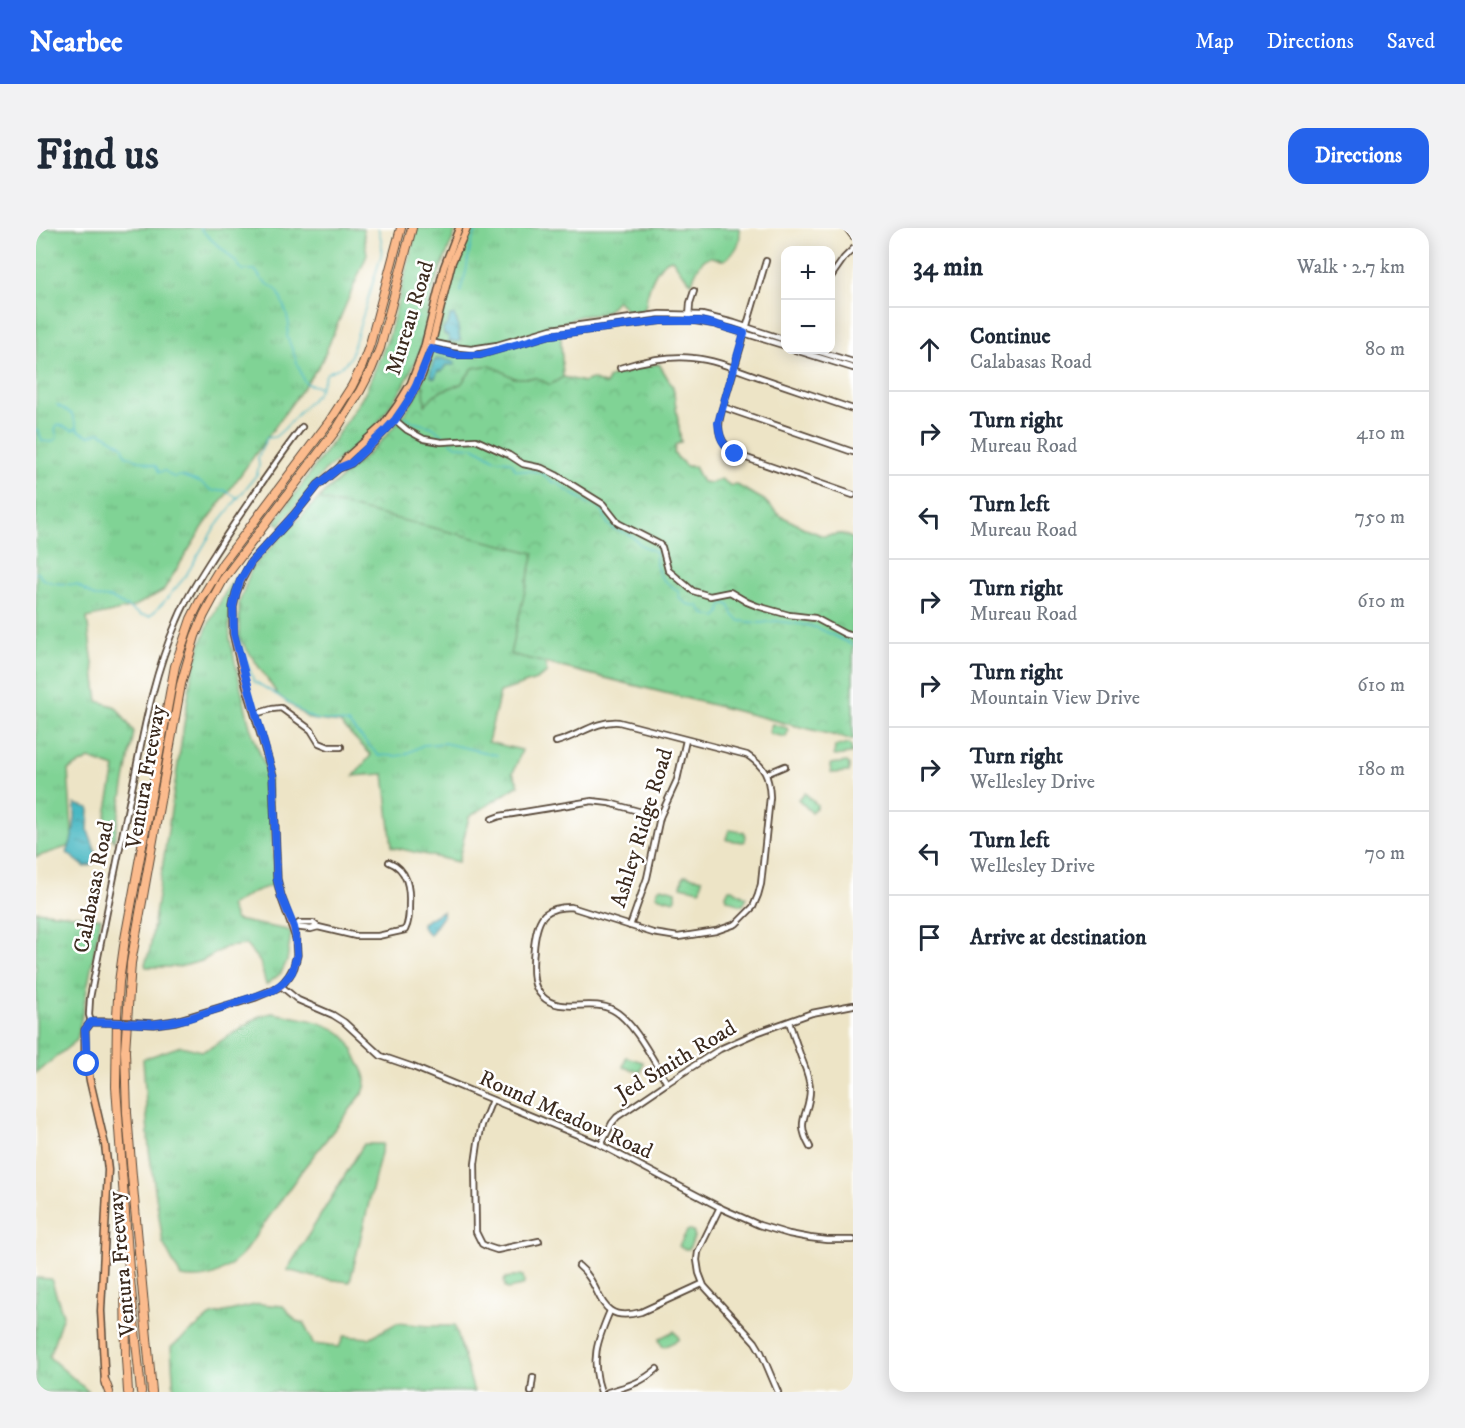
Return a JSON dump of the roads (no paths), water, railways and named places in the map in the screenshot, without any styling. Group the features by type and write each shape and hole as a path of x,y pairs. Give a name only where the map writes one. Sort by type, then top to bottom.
{"highway":[{"name":"Ventura Freeway","path":"141,1392 117,1113 117,1016 125,939 175,666 191,620 211,582 329,422 352,386 370,344 401,228"},
{"name":"Ventura Freeway","path":"152,1392 131,1165 125,1051 131,963 181,684 195,636 223,580 336,430 351,408 371,370 385,330 412,228"},
{"path":"128,1392 125,1286 129,1269"},
{"path":"105,1381 107,1392"}],"main road":[{"name":"Mureau Road","path":"428,345 444,267 459,228"},
{"name":"Mureau Road","path":"280,986 289,976 296,962 298,948 294,927 285,908 277,879 273,776 233,633 233,607 236,593 245,571 257,554 294,515 318,485 339,468 351,463 379,437 408,401 416,386 452,262 467,228"},
{"path":"91,1022 170,1022 256,997 280,986"},
{"name":"Calabasas Road","path":"91,1022 85,1030 86,1058 105,1145 108,1170 101,1311 105,1381"}],"street":[{"path":"847,228 853,236"},
{"path":"835,272 853,249"},
{"path":"766,261 718,423 720,437 726,447 735,454 853,495"},
{"path":"689,317 694,291"},
{"path":"428,345 456,355 480,355 550,335 689,317 781,339"},
{"path":"745,331 781,344"},
{"path":"814,354 853,368"},
{"path":"827,354 853,362"},
{"path":"620,368 677,357 692,357 708,360 853,409"},
{"path":"723,407 853,452"},
{"path":"392,418 415,435 450,442 476,440 523,464 542,468 603,504 618,523 659,543 668,570 693,591 710,596 730,592 757,606 789,615 815,618 853,636"},
{"name":"Calabasas Road","path":"91,1022 90,998 111,888 160,664 183,608 208,564 272,467 302,427"},
{"path":"255,714 281,708 311,730 320,743 329,747 341,747"},
{"path":"556,742 566,740 598,725 613,722 747,755 757,762 766,774 770,786 761,884 753,908 736,924 716,931 678,937 653,933 571,907 553,909 539,922 536,932 534,979 541,995 548,1001 564,1005 602,1006 614,1010 634,1030 667,1083"},
{"name":"Ashley Ridge Road","path":"630,926 647,878 660,817 675,786 686,740"},
{"path":"766,774 784,766"},
{"path":"492,819 592,801 609,803 660,817"},
{"path":"294,927 311,929 318,927 356,936 378,936 405,930 408,924 408,882 395,865 389,862"},
{"name":"Round Meadow Road","path":"280,986 298,1000 344,1022 382,1057 409,1065 601,1145 759,1225 783,1233 817,1239 853,1240"},
{"name":"Jed Smith Road","path":"601,1145 617,1117 720,1049 812,1013 853,1005"},
{"path":"789,1022 809,1078 809,1101 802,1128 810,1147"},
{"path":"492,1100 482,1125 475,1164 476,1232 482,1244 497,1250 539,1240"},
{"path":"720,1207 698,1252 698,1267 702,1284 756,1342 778,1392"},
{"path":"579,1266 588,1277 601,1302 610,1311 620,1315 641,1312 702,1284"},
{"path":"601,1392 595,1367 596,1355 603,1327 610,1311"},
{"path":"608,1392 646,1379 657,1369"},
{"path":"531,1392 533,1377"}],"water":[{"path":"454,315 460,340 449,342 449,337 444,334 443,329 448,324 450,316"},
{"path":"436,359 455,362 455,365 446,365 442,371 438,371 435,378 430,375"},
{"path":"75,804 89,808 88,831 96,853 96,860 92,865 85,867 67,853 74,829"},
{"path":"442,911 443,916 430,935 422,927 422,923"}],"waterway":[{"path":"200,228 242,270 255,270 262,280 278,291 289,324 287,336 304,381 319,387"},
{"path":"36,573 53,583 77,585 95,597 111,598 141,615 150,616 163,603 185,577 213,530 257,474 258,457 267,438 275,437 284,429 317,394 327,373 341,367 350,358 381,256 382,248 378,228"},
{"path":"461,292 471,244 478,228"},
{"path":"402,313 418,318"},
{"path":"397,356 399,373"},
{"path":"57,405 72,414 78,430 89,436 100,432 123,446 125,455 156,466 159,472 165,471 173,477 182,476 201,483 213,491 224,490 238,498"},
{"path":"406,416 413,422 432,427 448,439"},
{"path":"36,430 39,431 42,441 51,442 57,438 55,429 57,425 72,430 77,428"},
{"path":"451,442 456,446 474,447 494,459 509,461 515,469 540,473 586,503 600,509 612,528 632,536 641,545 654,551 659,574 678,591 680,599 687,604 698,606 704,614 716,617 725,603 740,621 761,623 776,621 806,625 818,628 853,645"},
{"path":"237,636 254,681 314,719 348,723 378,755 404,755 423,745 444,743 497,755"}]}
